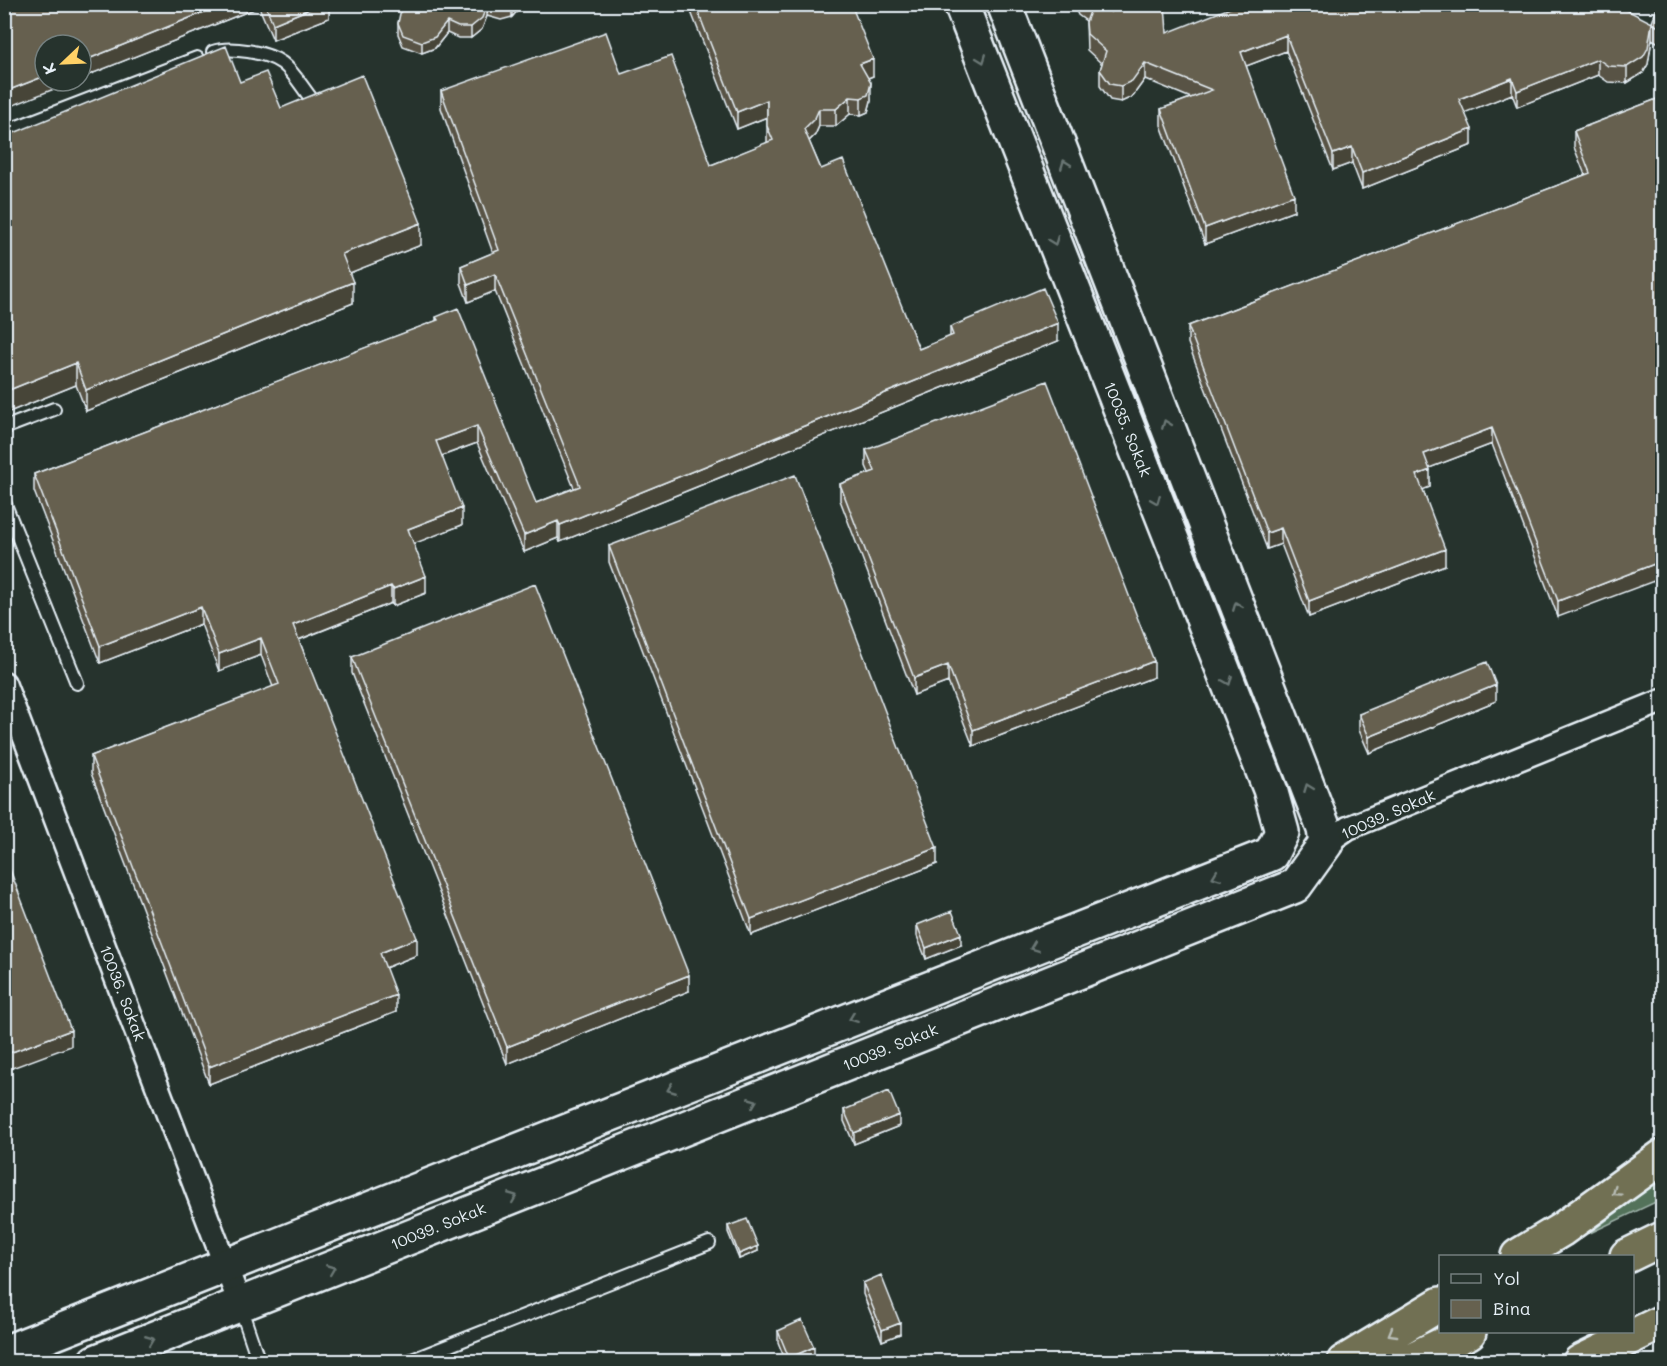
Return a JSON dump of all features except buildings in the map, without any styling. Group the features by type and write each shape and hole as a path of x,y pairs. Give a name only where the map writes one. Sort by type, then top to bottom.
{"highway":[{"path":"1521,1255 1604,1200 1662,1157"},
{"path":"1631,1255 1662,1239"},
{"path":"1344,1362 1439,1305"},
{"path":"1580,1362 1662,1322"},
{"path":"1406,1362 1467,1333"}],"street":[{"name":"10035. Sokak","path":"225,1266 1270,854 1282,832 1270,789 961,4"},
{"path":"1004,4 1324,829 1326,843"},
{"name":"10036. Sokak","path":"4,683 240,1305"},
{"name":"10039. Sokak","path":"95,1362 1295,886 1326,843 1348,828 1662,700"},
{"path":"4,1353 225,1266"}],"lane":[{"path":"4,132 225,48 254,52 282,63 310,97"},
{"path":"4,428 54,409"},
{"path":"4,502 77,683"},
{"path":"407,1362 709,1243"},
{"path":"240,1305 259,1362"}],"green space":[{"path":"1662,1178 1662,1199 1590,1233"}]}
